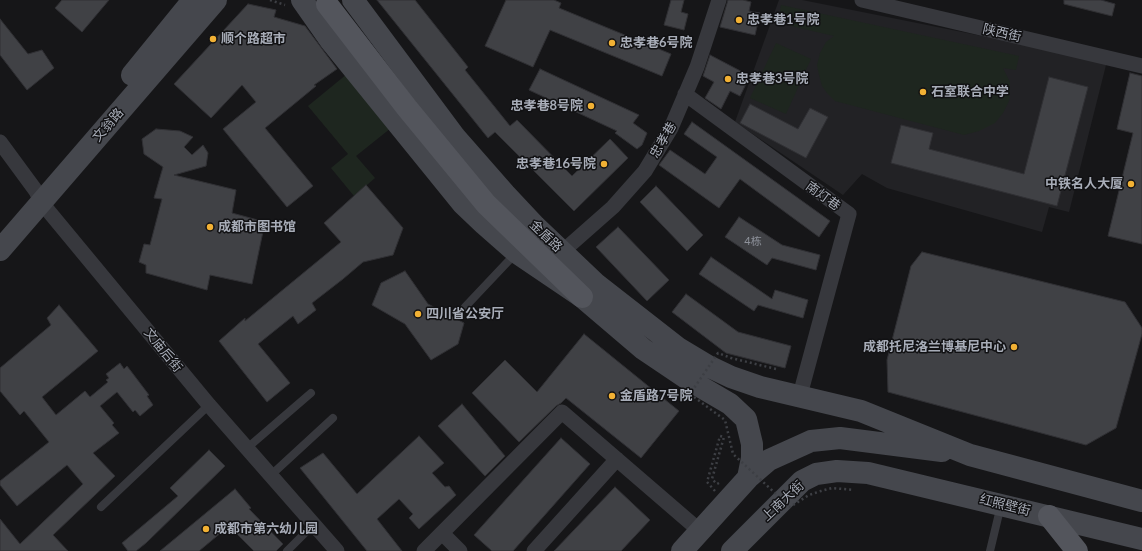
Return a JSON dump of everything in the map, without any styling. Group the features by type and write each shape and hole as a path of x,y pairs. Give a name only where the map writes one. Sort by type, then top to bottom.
{"main road":[{"name":"文翁路","path":"0,250 38,197 193,0"},
{"name":"文翁路","path":"0,233 38,197 216,0"},
{"name":"金盾路","path":"302,0 330,40 463,204 517,253 582,297"},
{"name":"金盾路","path":"353,0 455,137 505,194 596,284 678,348 708,366 731,377 760,387 800,396"},
{"name":"金盾路","path":"327,4 407,108 486,204 582,297 643,349 689,380 730,404 746,419 752,444 752,458 741,468"},
{"path":"800,396 861,411 970,455 1142,501"},
{"path":"682,551 727,502 741,468 769,460 811,441 840,438 970,455"},
{"name":"上南大街","path":"732,551 802,481 816,474 836,471 868,473"},
{"name":"红照壁街","path":"868,473 1002,504 1142,539"},
{"path":"1049,516 1077,551"}],"street":[{"name":"忠孝巷","path":"562,252 613,207 645,171 671,128 697,67 719,0"},
{"name":"陕西街","path":"862,0 1142,66"},
{"name":"南灯巷","path":"685,94 849,214 800,396"},
{"name":"文庙后街","path":"0,142 38,197 209,406 337,551"},
{"path":"424,551 562,412 700,531"},
{"path":"534,551 618,459"},
{"path":"442,533 460,551"}],"lane":[{"path":"465,307 517,253"},
{"path":"246,449 311,393"},
{"path":"101,507 209,406"},
{"path":"270,476 333,418"},
{"path":"990,551 1002,504"},
{"path":"287,551 313,524"}],"path":[{"path":"714,350 731,358 776,370"},
{"path":"718,353 690,394 725,420 733,454 741,468 790,507 809,495 832,488 854,490"},
{"path":"722,480 717,484 712,479 724,437 720,436 707,482 727,502"}],"shaded area":[{"name":"石室联合中学","path":"779,0 802,0 1107,61 1069,212 1049,207 1042,232 887,188 862,174 843,195 735,122"},
{"path":"781,5 1019,56 1016,70 1003,68 1010,82 1009,101 1003,113 995,123 979,131 964,135 835,101 822,86 817,65 820,53 826,42 834,36 778,23"},
{"path":"776,43 811,59 786,114 750,98"},
{"path":"347,74 391,128 356,156 375,178 354,196 331,168 348,154 308,106"}],"building":[{"path":"62,0 109,0 82,32 55,8"},
{"path":"377,0 415,0 468,67 465,70 510,126 517,120 572,176 610,139 628,158 574,211 495,132 488,138"},
{"path":"506,0 554,0 561,3 559,8 671,54 662,76 550,30 533,67 485,46"},
{"path":"671,0 684,0 681,12 688,14 684,30 664,25"},
{"name":"忠孝巷1号院","path":"728,0 743,0 751,2 749,11 760,13 755,35 720,27"},
{"path":"1064,0 1101,0 1115,4 1112,16 1064,4"},
{"path":"248,4 276,10 274,17 305,26 337,69 314,85 316,86 265,128 313,186 287,207 223,129 256,102 242,85 211,118 174,84"},
{"path":"0,19 28,54 42,50 54,68 27,90 0,55"},
{"name":"忠孝巷3号院","path":"710,55 750,76 740,96 730,91 721,109 705,98 714,82 703,76"},
{"name":"忠孝巷8号院","path":"540,69 639,115 633,123 647,133 642,145 637,149 615,133 617,131 529,90"},
{"name":"中铁名人大厦","path":"1130,73 1142,76 1142,244 1108,236 1133,133 1117,129"},
{"path":"1049,77 1088,87 1057,206 891,163 901,125 933,133 929,149 1024,174"},
{"path":"750,104 798,129 810,108 828,117 806,158 740,123"},
{"path":"692,122 830,221 819,237 740,179 719,208 659,165 670,150 705,174 717,157 684,134"},
{"name":"成都市图书馆","path":"156,129 180,131 193,137 184,147 192,155 203,145 208,153 206,166 174,175 236,190 232,213 265,222 252,284 210,275 207,290 146,273 146,265 139,262 144,244 150,245 162,199 154,198 163,167 144,154 142,139"},
{"path":"366,185 403,228 393,255 363,262 312,303 316,310 298,324 293,316 258,344 290,383 267,402 219,341 245,318 245,321 341,242 324,223"},
{"path":"656,186 703,235 687,251 640,202"},
{"path":"739,217 782,245 820,255 816,270 772,258 767,265 725,237"},
{"path":"618,227 669,280 647,301 596,247"},
{"name":"成都托尼洛兰博基尼中心","path":"922,252 1125,302 1142,328 1142,334 1116,428 1086,445 888,392 887,360 911,266"},
{"path":"711,257 772,299 775,290 808,300 803,318 758,305 754,311 699,274"},
{"name":"四川省公安厅","path":"405,271 428,304 464,323 458,344 431,360 405,324 372,305 381,283"},
{"path":"686,294 738,332 791,346 785,368 726,353 672,312"},
{"path":"59,305 98,351 42,397 56,415 85,391 90,397 108,382 106,380 109,378 106,374 120,363 124,369 127,366 149,395 147,396 153,405 140,416 135,410 133,412 117,392 100,406 114,423 112,425 119,433 93,453 115,476 53,535 68,551 0,551 0,519 20,544 83,484 67,465 17,506 0,485 0,481 49,442 24,411 20,415 0,391 0,368 51,325 47,318"},
{"name":"金盾路7号院","path":"584,334 679,411 641,458 566,398 519,442 472,393 505,360 537,392"},
{"path":"462,404 505,456 485,476 438,426"},
{"path":"419,436 444,463 432,473 445,487 449,486 456,495 419,529 409,518 413,514 399,499 377,519 402,551 367,551 300,468 323,453 357,494"},
{"path":"561,438 590,464 513,551 492,551 474,535"},
{"path":"209,450 225,466 146,543 136,551 128,551 122,543 178,496 170,488"},
{"path":"615,487 650,520 621,551 554,551"},
{"name":"成都市第六幼儿园","path":"235,489 251,508 249,509 283,544 276,551 254,551 229,526 199,551 160,551"}],"place":[{"name":"忠孝巷1号院","path":"739,20"},
{"name":"顺个路超市","path":"213,39"},
{"name":"忠孝巷6号院","path":"612,43"},
{"name":"忠孝巷3号院","path":"728,79"},
{"name":"石室联合中学","path":"923,92"},
{"name":"忠孝巷8号院","path":"591,106"},
{"name":"忠孝巷16号院","path":"604,164"},
{"name":"中铁名人大厦","path":"1131,184"},
{"name":"成都市图书馆","path":"210,227"},
{"name":"四川省公安厅","path":"418,314"},
{"name":"成都托尼洛兰博基尼中心","path":"1014,347"},
{"name":"金盾路7号院","path":"612,396"},
{"name":"成都市第六幼儿园","path":"206,529"}]}
